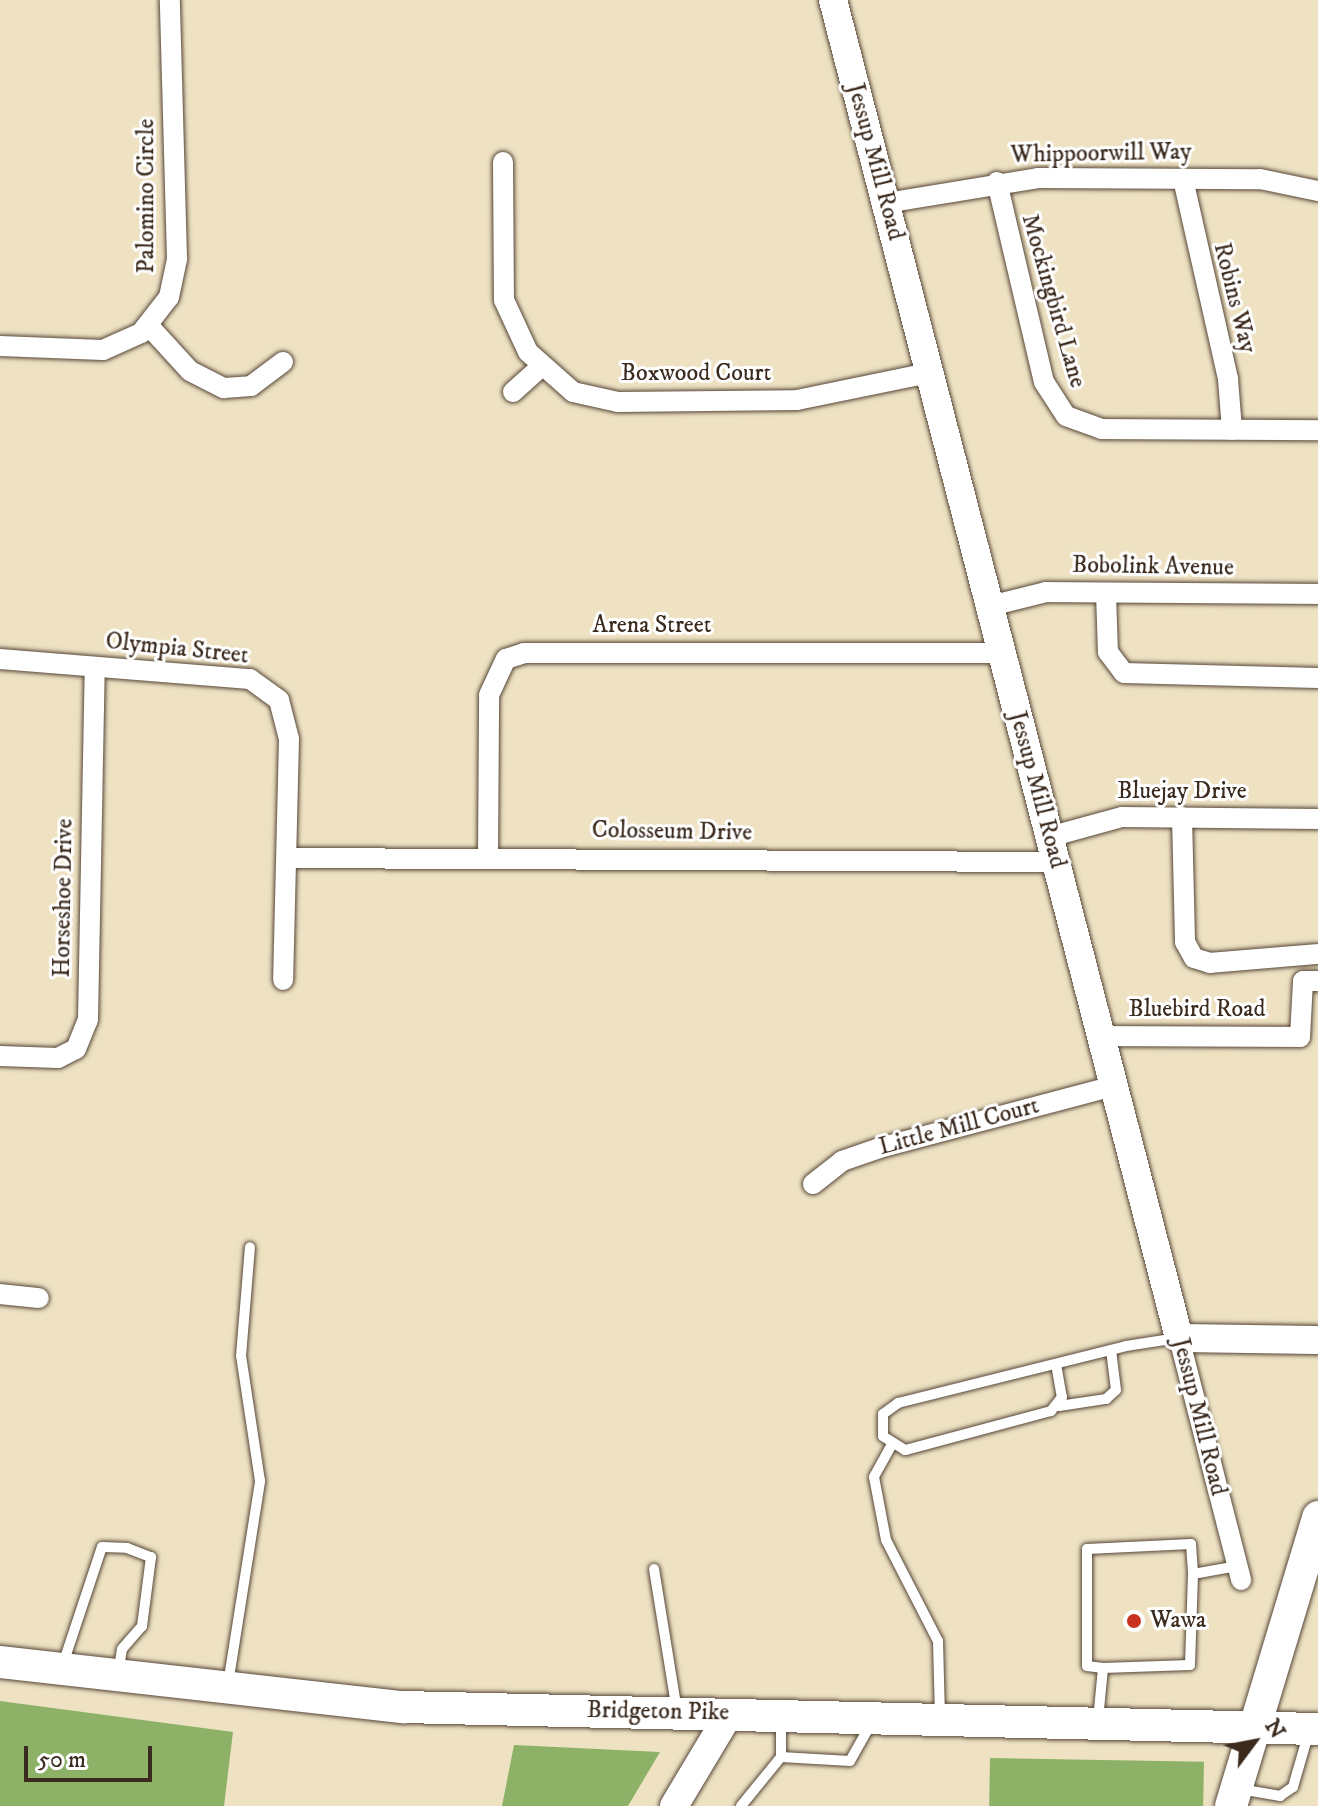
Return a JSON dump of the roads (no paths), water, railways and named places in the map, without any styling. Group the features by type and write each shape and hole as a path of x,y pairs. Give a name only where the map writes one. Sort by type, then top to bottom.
{"main road":[{"path":"1234,1798 1318,1517"},
{"name":"Bridgeton Pike","path":"0,1662 227,1690 403,1707 1314,1729"}],"street":[{"name":"Palomino Circle","path":"0,346 103,350 148,325 169,297 177,258 170,0"},
{"name":"Jessup Mill Road","path":"833,0 1240,1573"},
{"name":"Boxwood Court","path":"503,162 504,300 540,368 573,392 618,402 830,398 929,373"},
{"name":"Robins Way","path":"1183,179 1228,379 1232,430"},
{"name":"Whippoorwill Way","path":"886,203 997,182 1260,179 1318,191"},
{"name":"Mockingbird Lane","path":"997,182 1044,382 1060,411 1093,428 1318,430"},
{"path":"148,325 190,371 216,386 251,386 283,362"},
{"path":"513,392 540,368"},
{"name":"Bobolink Avenue","path":"990,606 1046,592 1318,594"},
{"path":"1106,593 1108,652 1124,673 1318,678"},
{"name":"Arena Street","path":"488,856 489,695 506,659 524,653 1001,653"},
{"name":"Olympia Street","path":"0,659 250,679 279,700 289,739 283,980"},
{"name":"Horseshoe Drive","path":"0,1056 58,1058 76,1049 88,1020 95,667"},
{"path":"1182,817 1185,942 1194,958 1210,963 1310,955 1310,981"},
{"name":"Bluejay Drive","path":"1052,850 1104,819 1318,819"},
{"name":"Colosseum Drive","path":"287,858 1052,850"},
{"name":"Bluebird Road","path":"1100,1036 1300,1037 1310,981"},
{"name":"Little Mill Court","path":"813,1184 842,1161 879,1148 1113,1086"},
{"path":"0,1294 39,1298"},
{"path":"1179,1338 1318,1340"},
{"path":"674,1806 729,1714"}],"lane":[{"path":"227,1690 260,1481 241,1356 250,1247"},
{"path":"1111,1350 1116,1390 1106,1399 1059,1406 905,1450 891,1446 880,1423 890,1407 1111,1350 1179,1338"},
{"path":"1056,1364 1059,1406"},
{"path":"891,1446 874,1477 886,1540 938,1641 941,1721"},
{"path":"1191,1544 1190,1665 1103,1668 1087,1666 1087,1549 1191,1544"},
{"path":"62,1670 102,1547 127,1548 151,1557 142,1626 122,1649 117,1677"},
{"path":"654,1569 677,1713"},
{"path":"1193,1574 1240,1573"},
{"path":"1097,1726 1103,1668"},
{"path":"741,1806 781,1757 781,1716"},
{"path":"781,1757 850,1761 874,1719"},
{"path":"1234,1798 1280,1796 1293,1787 1314,1729"}],"place":[{"name":"Wawa","path":"1134,1621"}]}
